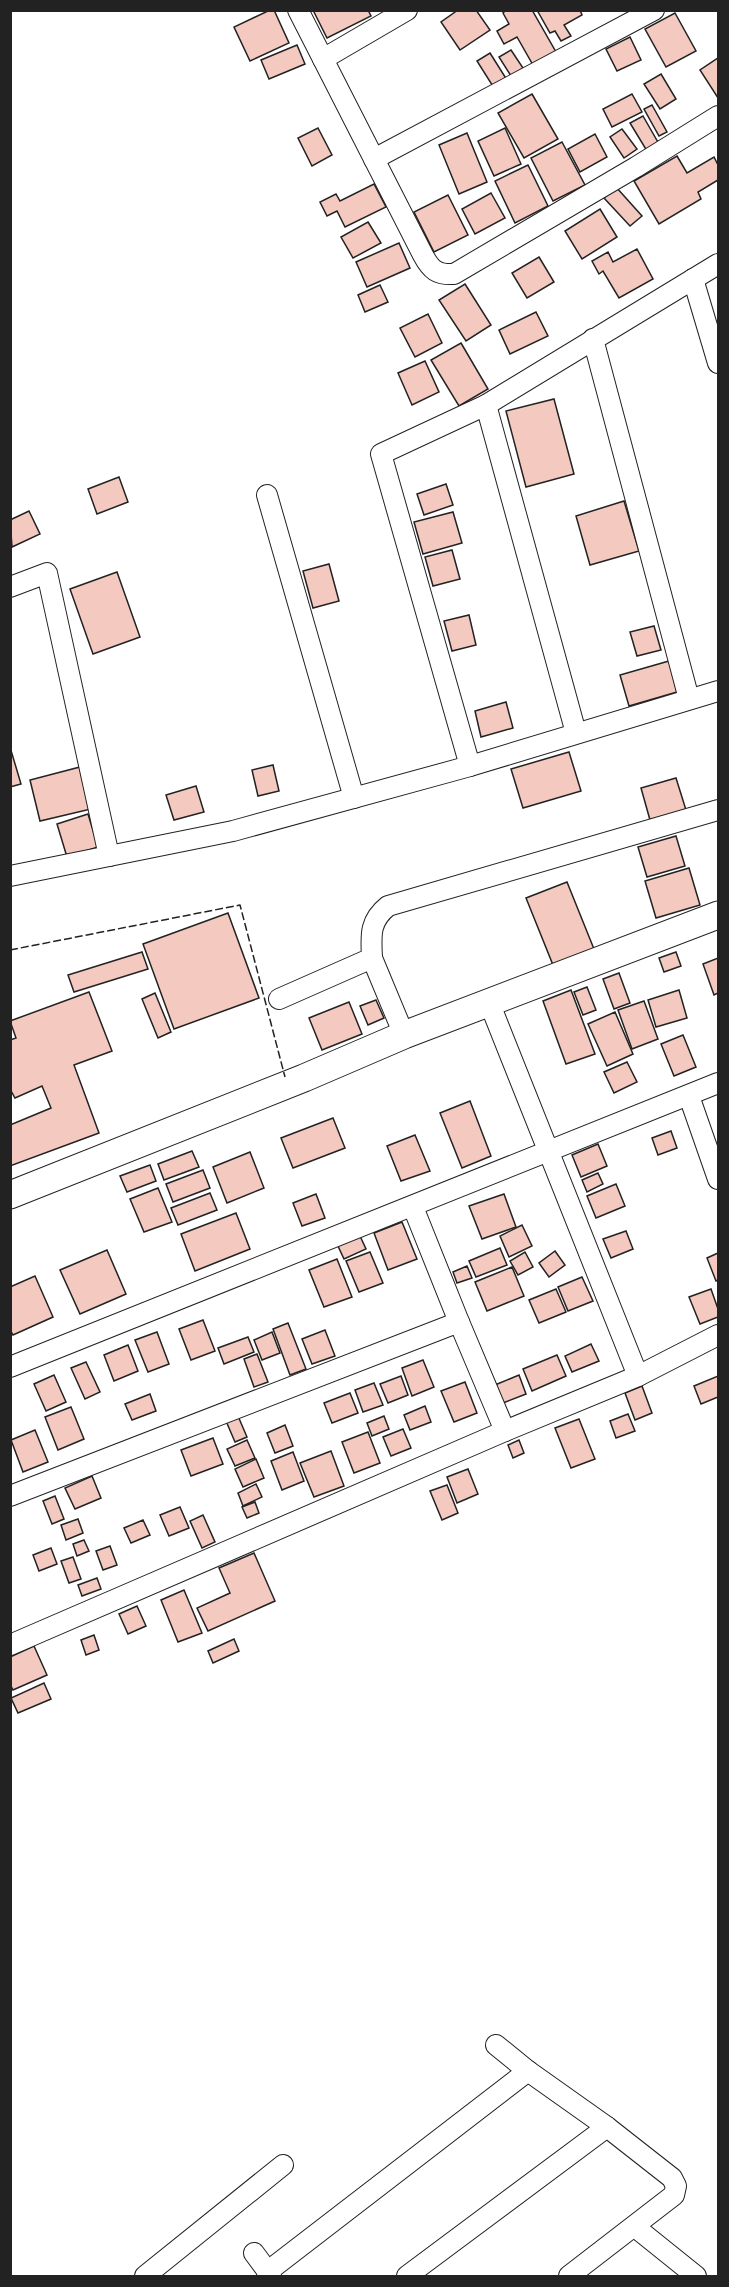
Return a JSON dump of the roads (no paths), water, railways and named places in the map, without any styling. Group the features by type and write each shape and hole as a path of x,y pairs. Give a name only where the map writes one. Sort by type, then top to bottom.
{"street":[{"path":"298,10 429,266 442,274 454,273 636,167 718,116"},
{"path":"323,59 408,10"},
{"path":"374,159 654,10"},
{"path":"470,766 381,454 486,405 718,264"},
{"path":"693,279 718,363"},
{"path":"593,339 689,699"},
{"path":"486,405 576,733"},
{"path":"267,495 354,798"},
{"path":"10,587 47,573 109,856"},
{"path":"10,876 233,831 470,766 718,691"},
{"path":"404,1035 372,958 370,930 375,920 388,906 718,810"},
{"path":"10,1195 313,1074 404,1035 718,915"},
{"path":"279,999 372,958"},
{"path":"489,1002 638,1376"},
{"path":"10,1367 718,1083"},
{"path":"689,1096 718,1179"},
{"path":"412,1207 505,1431"},
{"path":"10,1497 459,1322"},
{"path":"10,1645 505,1431 638,1376 718,1335"},
{"path":"496,2045 528,2071 607,2127 672,2178 676,2186 674,2195 569,2277"},
{"path":"254,2253 269,2274 528,2071"},
{"path":"407,2277 607,2127"},
{"path":"145,2277 283,2164"},
{"path":"635,2226 696,2277"}]}
